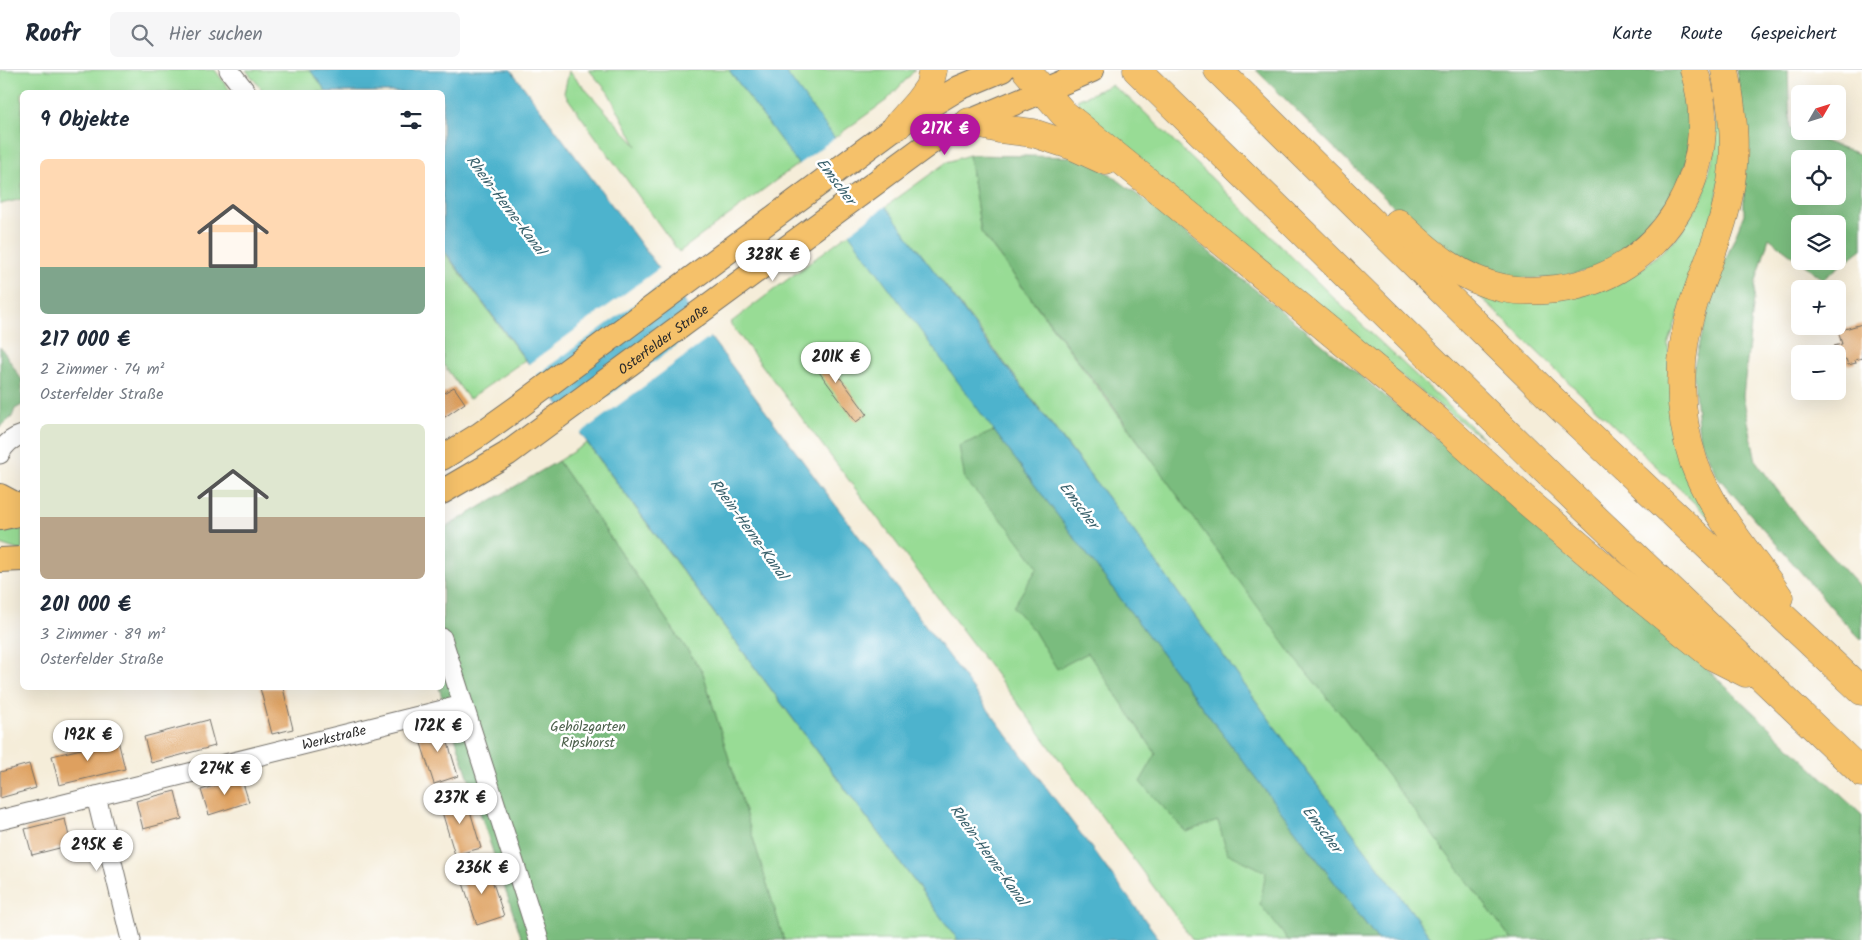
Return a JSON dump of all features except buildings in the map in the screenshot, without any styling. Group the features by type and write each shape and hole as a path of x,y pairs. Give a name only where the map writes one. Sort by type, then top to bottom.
{"highway":[{"path":"890,131 918,102 929,87 933,70"},
{"path":"1026,70 1063,113 1430,414 1558,529 1714,657 1768,684"},
{"path":"1218,70 1560,407 1862,691"},
{"path":"1328,179 1364,192 1419,243 1442,260 1472,278 1503,288 1520,291 1557,289 1583,284 1604,276 1633,259 1658,237 1671,222 1683,202 1696,169 1702,129 1701,108 1694,70"},
{"path":"1725,70 1734,116 1736,144 1734,170 1723,220 1689,320 1682,364 1683,413 1694,463 1713,504 1815,647"},
{"path":"1141,74 1548,473 1862,773"},
{"path":"969,122 1000,129 1033,133 1073,146 1143,179"}],"main road":[{"path":"445,456 521,405 890,131 952,92 1002,70"},
{"name":"Osterfelder Straße","path":"445,490 501,458 935,140 969,122 1092,70"},
{"path":"0,496 20,505"},
{"path":"0,518 20,513"},
{"path":"0,560 20,559"}],"street":[{"path":"229,70 244,90"},
{"path":"0,454 5,445 20,436"},
{"path":"445,648 539,940"},
{"name":"Werkstraße","path":"0,820 463,705"},
{"path":"96,796 130,940"}],"green space":[{"path":"0,70 215,70 230,90 20,90 20,199 0,204"},
{"path":"246,70 310,70 325,90 262,90"},
{"path":"589,70 729,70 798,164 679,252 564,93 569,71 637,146 608,92"},
{"path":"784,70 915,70 887,100 834,138"},
{"path":"1256,70 1682,70 1691,120 1688,159 1675,193 1647,233 1625,251 1589,270 1555,279 1511,278 1473,267 1405,218"},
{"path":"1736,70 1788,70 1791,140 1820,140 1862,155 1862,249 1846,261 1846,215 1791,215 1791,255 1769,238 1756,281 1743,396 1756,461 1803,525 1862,589 1862,640 1717,476 1699,438 1693,369 1715,286 1744,214 1743,114"},
{"path":"1715,84 1725,144 1715,209 1668,345 1675,407 1712,520 1474,291 1595,290 1643,268 1678,237 1703,196 1716,146"},
{"path":"1111,85 1135,103 1344,308 1486,441 1328,320 1072,108 1079,104 1077,100"},
{"path":"969,155 981,232 1512,940 1433,940 1308,773 1135,533 885,207 947,162"},
{"path":"969,155 1082,157 1111,175 1158,210 1571,548 1689,652 1862,815 1862,940 1512,940 1344,718 1294,657 1110,402 981,232"},
{"path":"849,233 1169,664 1378,940 1193,940 1022,709 730,323"},
{"path":"445,253 525,360 469,399 445,367"},
{"path":"1811,270 1835,270 1823,279"},
{"path":"0,347 20,377 20,406 15,409 12,417 0,427"},
{"path":"994,431 1378,940 1288,940 1260,904 1266,872 1227,853 1218,821 1186,832 1140,782 1156,754 1088,653 1057,669 1034,631 1013,607 1038,567 1009,528 965,480 959,446"},
{"path":"587,443 958,940 783,940 703,673 558,461"},
{"name":"Gehölzgarten Ripshorst","path":"558,461 703,673 784,940 522,940 440,690 445,690 445,528"},
{"path":"20,529 20,550 0,544 0,530"}],"water":[{"name":"Rhein-Herne-Kanal","path":"310,70 511,70 1160,940 958,940 445,252 445,90 325,90"},
{"name":"Emscher","path":"729,70 784,70 984,338 1135,533 1308,773 1433,940 1378,940 994,431"}],"pier":[{"path":"836,137 887,205 847,235 796,166"},
{"path":"661,267 669,279 534,377 526,366"},
{"path":"704,325 712,336 578,435 570,424"}]}
